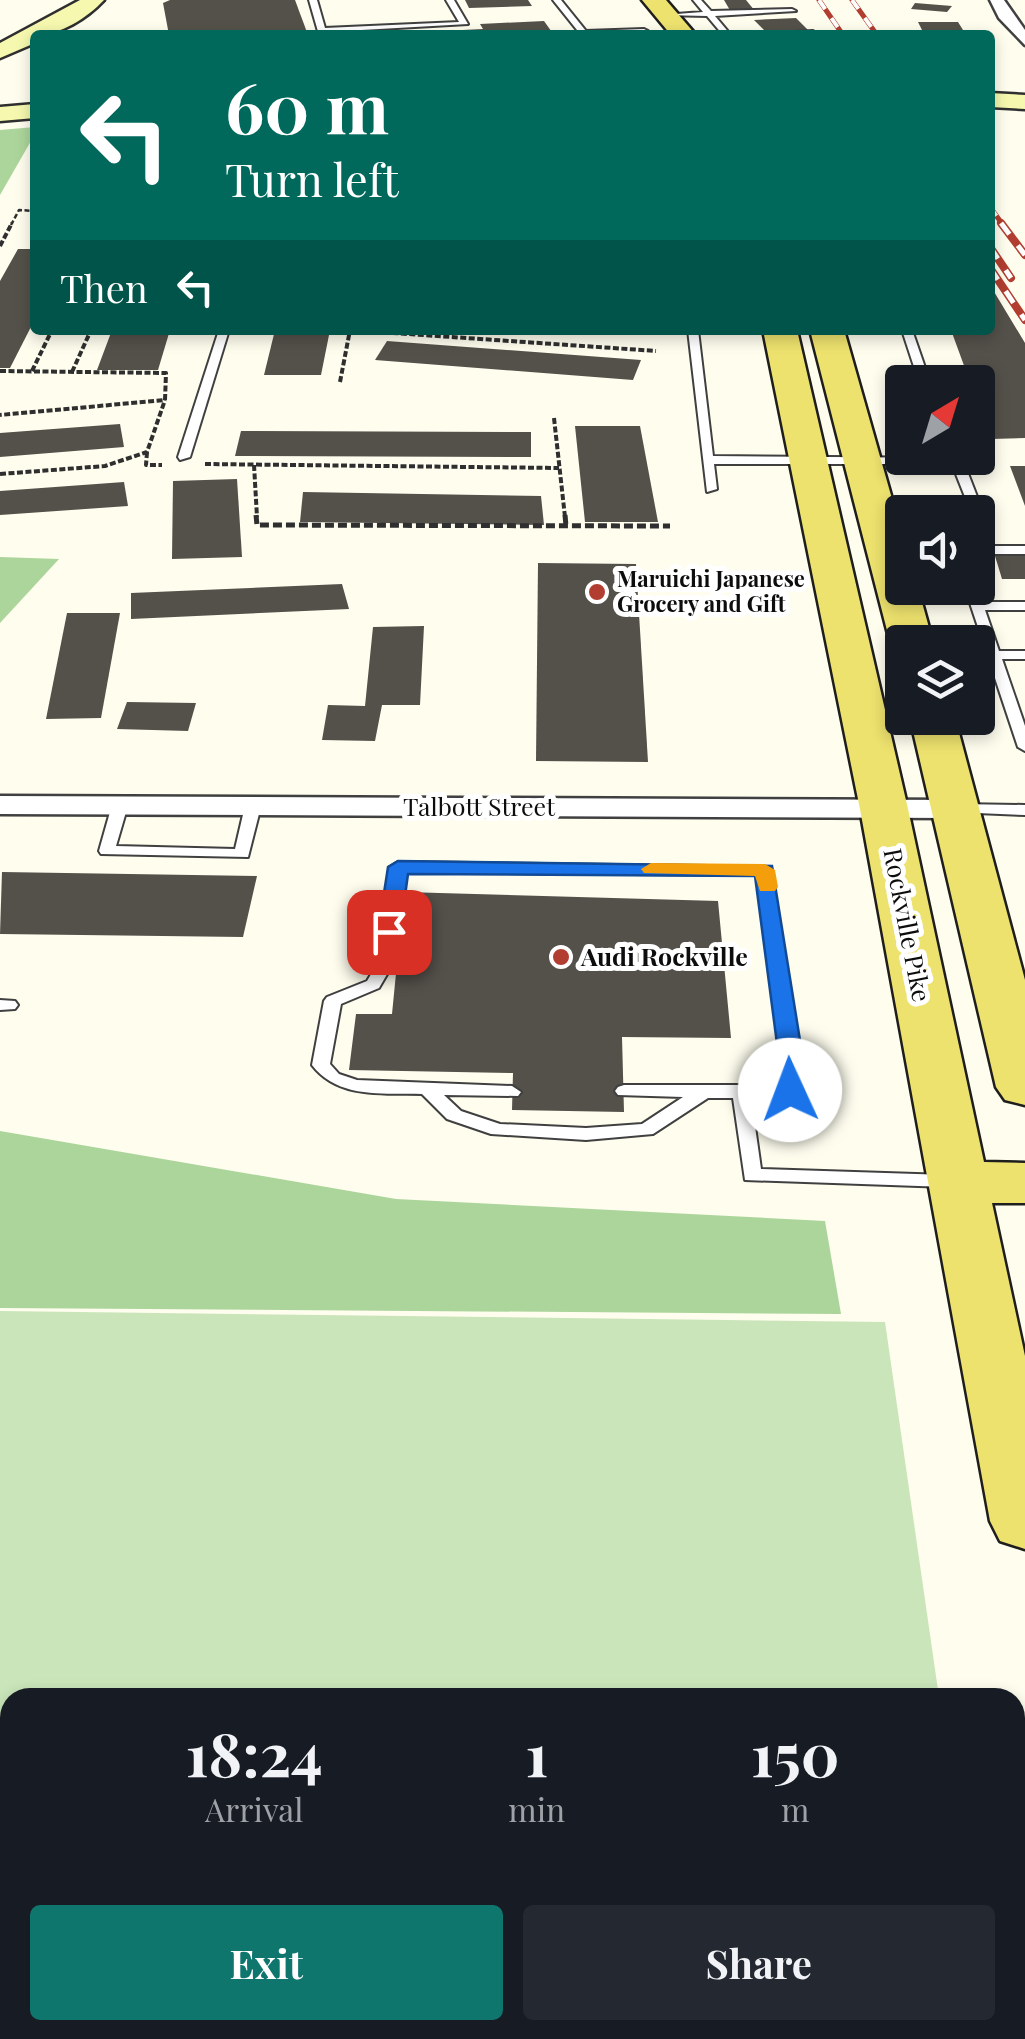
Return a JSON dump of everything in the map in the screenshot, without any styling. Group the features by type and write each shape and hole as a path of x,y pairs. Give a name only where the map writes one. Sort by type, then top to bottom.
{"main road":[{"path":"44,30 94,0"},
{"path":"75,30 119,0"},
{"path":"660,8 680,30"},
{"path":"627,10 644,30"},
{"path":"0,50 30,36"},
{"path":"0,63 30,51"},
{"path":"995,100 1025,102"},
{"path":"0,114 30,111"},
{"name":"Rockville Pike","path":"781,335 884,808 1025,1522"},
{"path":"828,335 862,460 885,523"},
{"path":"937,735 1025,1086"},
{"path":"958,1182 1025,1183"}],"street":[{"path":"998,0 1004,16 1025,40"},
{"path":"1006,0 1025,4"},
{"name":"Talbott Street","path":"0,805 957,809"}],"lane":[{"path":"313,0 322,30"},
{"path":"358,30 464,24 450,0"},
{"path":"557,0 581,30"},
{"path":"696,0 722,30"},
{"path":"660,8 708,14 792,11"},
{"path":"184,457 222,335"},
{"path":"694,335 711,489"},
{"path":"909,335 919,365"},
{"path":"708,460 885,460"},
{"path":"995,550 1025,550"},
{"path":"984,625 977,606 1025,606"},
{"path":"995,655 1025,655"},
{"path":"995,658 1025,747"},
{"path":"120,805 108,851 242,854 253,806"},
{"path":"957,809 1025,810"},
{"path":"512,1092 355,1086 333,1078 321,1065 333,1002 373,984 385,964 398,867 765,870 791,1059 790,1090 624,1091"},
{"path":"426,1088 454,1115 498,1130 586,1134 646,1130 704,1092"},
{"path":"741,1092 752,1175 958,1182"}],"path":[{"path":"0,246 19,210 30,211"},
{"path":"32,371 50,335"},
{"path":"72,372 88,335"},
{"path":"340,382 349,335"},
{"path":"423,335 656,351"},
{"path":"0,371 166,373 165,400 146,465 165,465"},
{"path":"0,414 165,400"},
{"path":"554,418 566,526"},
{"path":"0,474 105,466 147,452"},
{"path":"201,464 559,468"},
{"path":"254,465 257,525 670,526"}],"green space":[{"path":"30,127 30,143 0,195 0,130"},
{"path":"0,557 59,559 0,623"},
{"path":"0,1131 396,1199 825,1221 841,1314 0,1308"},
{"path":"0,1311 885,1322 938,1688 0,1688"}],"building":[{"path":"295,0 306,30 168,30 163,3"},
{"path":"465,0 528,0 532,6 469,8"},
{"path":"724,0 746,0 755,11 731,12"},
{"path":"915,3 952,6 947,12 911,9"},
{"path":"796,18 808,30 764,30 754,20"},
{"path":"544,21 550,30 463,30 483,29 480,24"},
{"path":"918,22 958,22 963,30 922,30"},
{"path":"18,249 30,249 30,329 10,368 0,368 0,281"},
{"path":"995,293 1025,343 1025,438 995,439 995,365 964,365 953,335 995,335"},
{"path":"110,335 168,335 158,370 97,370"},
{"path":"274,335 329,335 321,375 264,375"},
{"path":"387,341 641,360 633,380 375,360"},
{"path":"120,424 124,447 0,457 0,433"},
{"path":"575,426 640,426 658,522 585,522"},
{"path":"241,431 531,432 531,457 235,456"},
{"path":"1010,466 1025,466 1025,506"},
{"path":"237,479 242,557 172,559 173,481"},
{"path":"124,482 128,506 0,515 0,491"},
{"path":"303,492 541,496 544,525 300,522"},
{"path":"995,556 1025,556 1025,579 1002,579"},
{"path":"538,563 636,564 648,762 536,761"},
{"path":"342,584 349,609 131,619 131,593"},
{"path":"67,613 120,613 101,718 46,719"},
{"path":"424,626 420,705 382,705 375,741 322,740 328,705 365,706 373,627"},
{"path":"127,702 196,703 188,731 117,729"},
{"path":"2,872 257,876 243,937 0,934"},
{"name":"Audi Rockville","path":"404,892 718,901 731,1038 622,1037 624,1112 512,1110 513,1073 349,1070 356,1014 392,1014"}],"railway":[{"path":"819,0 840,30"},
{"path":"852,0 873,30"},
{"path":"995,214 1003,225"},
{"path":"1001,223 1025,255"},
{"path":"995,254 1011,278"},
{"path":"995,275 1025,320"}],"slow traffic":[{"path":"651,869 765,870 767,887"}],"place":[{"name":"Maruichi Japanese Grocery and Gift","path":"597,592"},
{"name":"Audi Rockville","path":"561,957"}],"route":[{"path":"389,932 398,867 765,870 791,1059 790,1090"}]}
